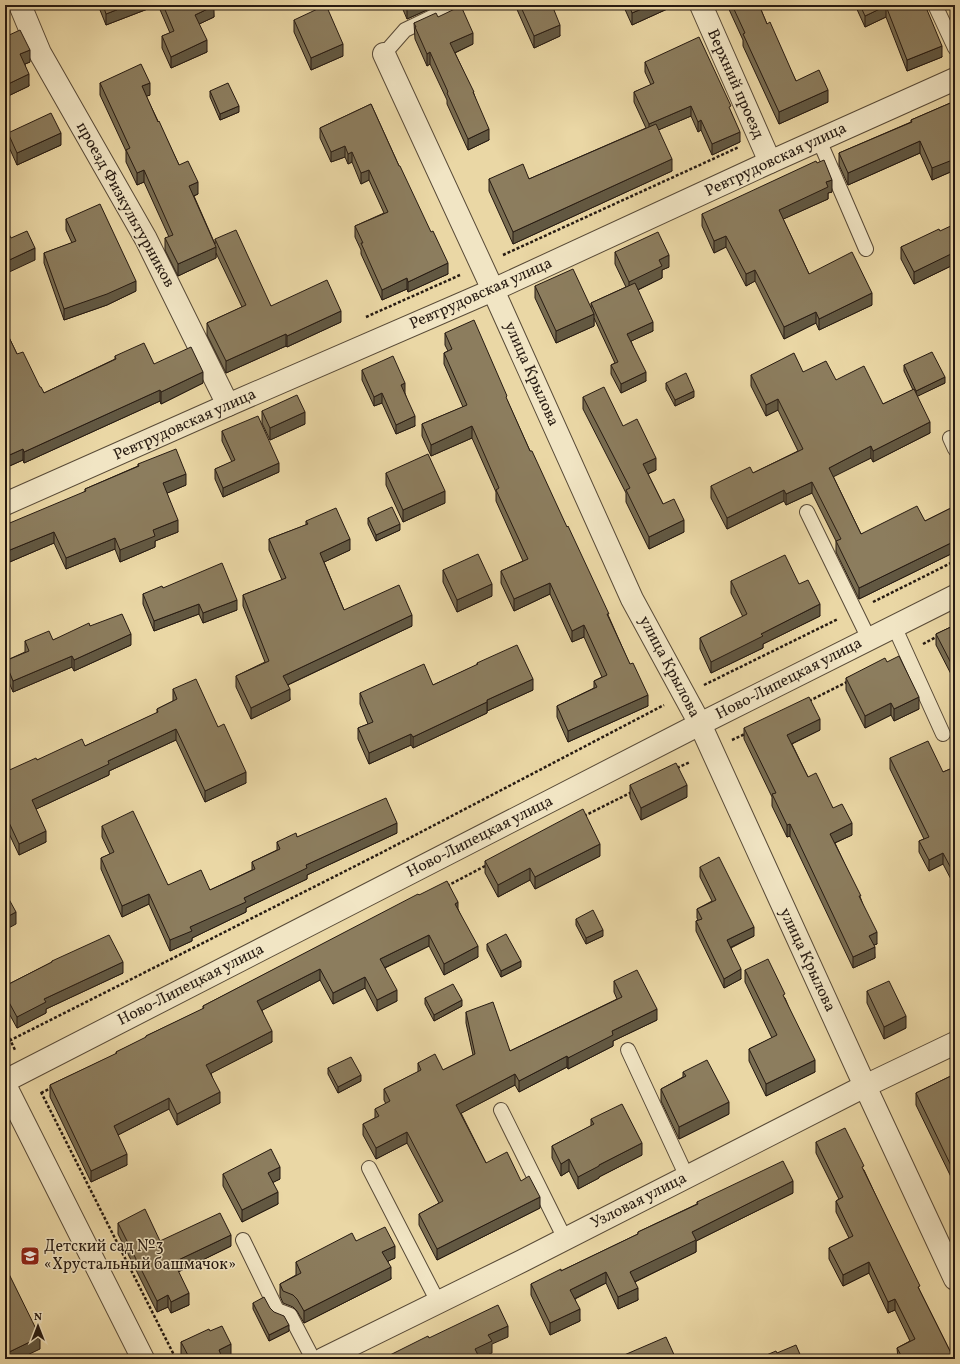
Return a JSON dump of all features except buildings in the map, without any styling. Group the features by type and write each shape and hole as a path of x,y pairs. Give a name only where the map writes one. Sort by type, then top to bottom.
{"street":[{"name":"проезд Физкультурников","path":"20,5 40,53 146,239 228,405"},
{"name":"Верхний проезд","path":"701,5 770,162"},
{"name":"улица Крылова","path":"384,54 493,290 632,599 700,724 865,1086 952,1267"},
{"name":"Ревтрудовская улица","path":"5,504 493,290 770,162 955,79"},
{"name":"Ново-Липецкая улица","path":"5,1081 700,724 955,596"},
{"name":"Узловая улица","path":"322,1359 565,1239 865,1086 955,1043"},
{"path":"5,1085 143,1359"}],"lane":[{"path":"384,54 405,30 457,5"},
{"path":"935,5 955,48"},
{"path":"820,140 866,248"},
{"path":"807,512 870,639"},
{"path":"894,626 943,734"},
{"path":"628,1050 687,1177"},
{"path":"501,1110 565,1239"},
{"path":"369,1168 438,1302"},
{"path":"243,1240 277,1310 290,1315 313,1359"}],"path":[{"path":"5,1043 379,854 684,694 955,561"},
{"path":"906,652 941,635"},
{"path":"809,701 850,680"},
{"path":"676,769 753,730"},
{"path":"578,819 634,790"},
{"path":"444,888 493,862"},
{"path":"5,1029 26,1070 41,1093 176,1359"},
{"path":"41,1093 56,1086"}],"place":[{"name":"Детский сад №3 «Хрустальный башмачок»","path":"30,1256"}]}
